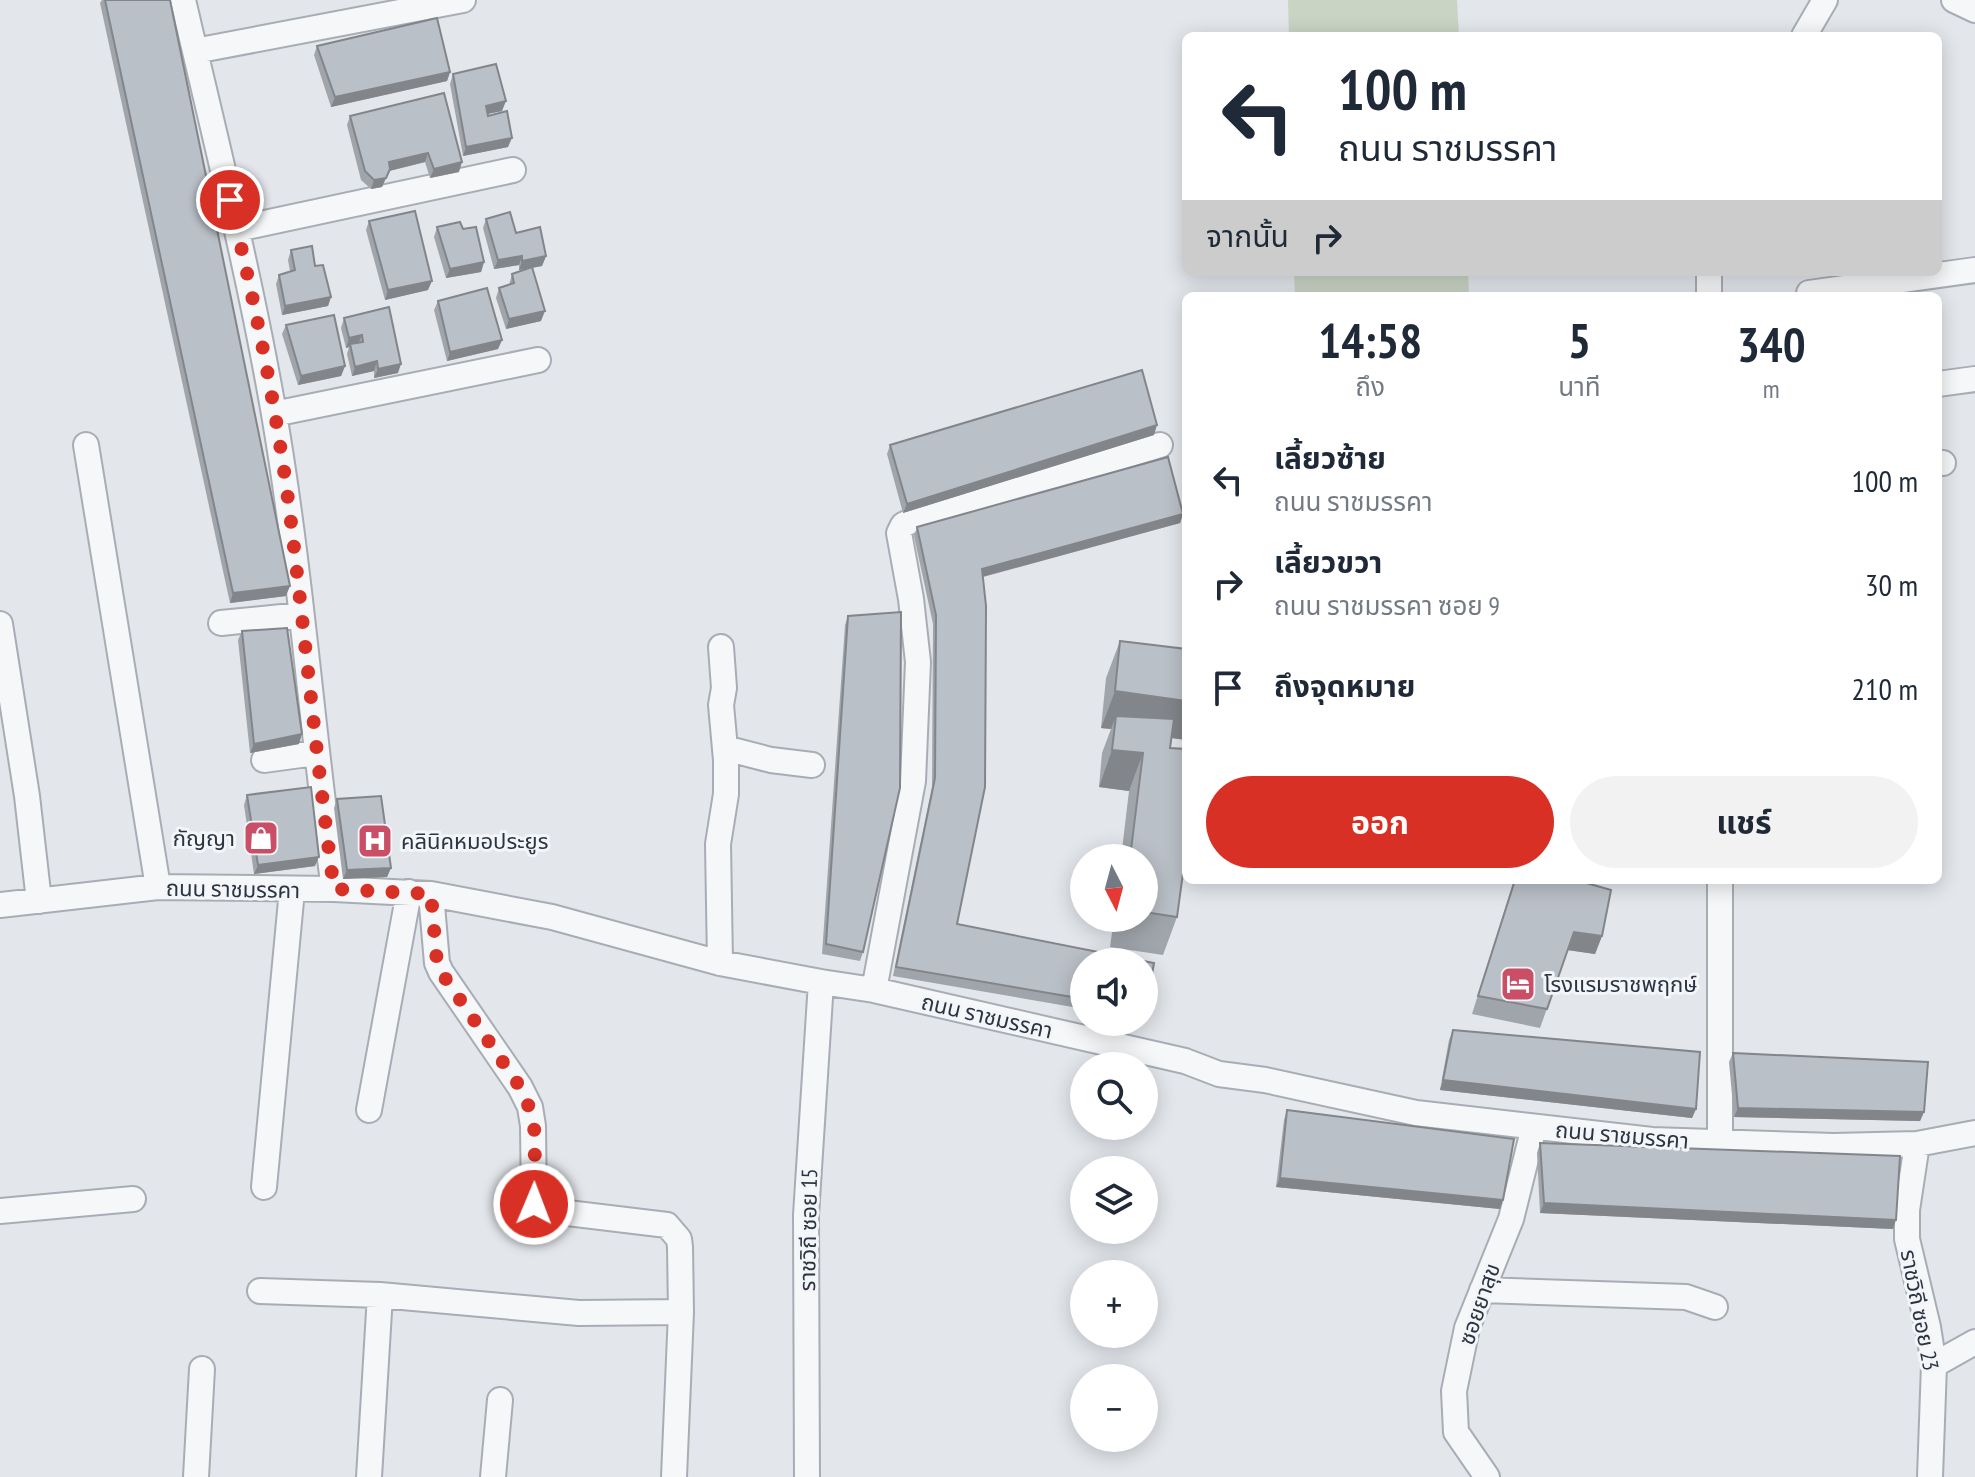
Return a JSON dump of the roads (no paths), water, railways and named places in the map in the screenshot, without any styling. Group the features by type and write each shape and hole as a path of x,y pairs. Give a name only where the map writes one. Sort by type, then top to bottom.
{"street":[{"path":"183,0 237,229 274,414 293,538 315,753 334,889"},
{"path":"195,51 463,0"},
{"path":"1806,32 1825,0"},
{"path":"1954,0 1975,10"},
{"path":"237,229 513,170"},
{"path":"1942,275 1975,270"},
{"path":"1816,292 1932,276"},
{"path":"274,414 538,360"},
{"path":"1942,383 1975,379"},
{"path":"86,445 158,887"},
{"path":"874,990 913,781 918,662 899,533 911,521 1160,445"},
{"path":"221,623 301,615"},
{"path":"0,624 27,796 39,901"},
{"path":"720,963 718,844 726,794 721,647"},
{"path":"725,748 771,760 812,765"},
{"path":"264,760 315,753"},
{"path":"1720,884 1720,1142"},
{"name":"ถนน ราชมรรคา","path":"0,905 158,887 420,893 552,917 720,963 874,990 1185,1061 1219,1074 1265,1080 1416,1113 1652,1140 1834,1146 1917,1144 1975,1133"},
{"path":"264,1187 292,890"},
{"path":"369,1110 420,893"},
{"path":"420,893 441,972 520,1087 530,1107 535,1144 534,1204 551,1211 667,1225 679,1239 681,1312 674,1477"},
{"name":"ราชวิถี ซอย 15","path":"807,1477 806,1215 821,982"},
{"name":"ซอยยาสุข","path":"1487,1477 1456,1432 1454,1391 1467,1328 1511,1219 1534,1127"},
{"name":"ราชวิถี ซอย 23","path":"1917,1144 1907,1210 1907,1239 1934,1365 1930,1477"},
{"path":"0,1211 133,1199"},
{"path":"1482,1290 1686,1297 1715,1307"},
{"path":"260,1291 380,1295 579,1313 681,1312"},
{"path":"369,1477 380,1295"},
{"path":"1934,1365 1975,1342"},
{"path":"196,1477 202,1369"},
{"path":"493,1477 500,1400"}],"place":[{"name":"กัญญา","path":"261,838"},
{"name":"คลินิคหมอประยูร","path":"375,841"},
{"name":"โรงแรมราชพฤกษ์","path":"1518,984"}]}
